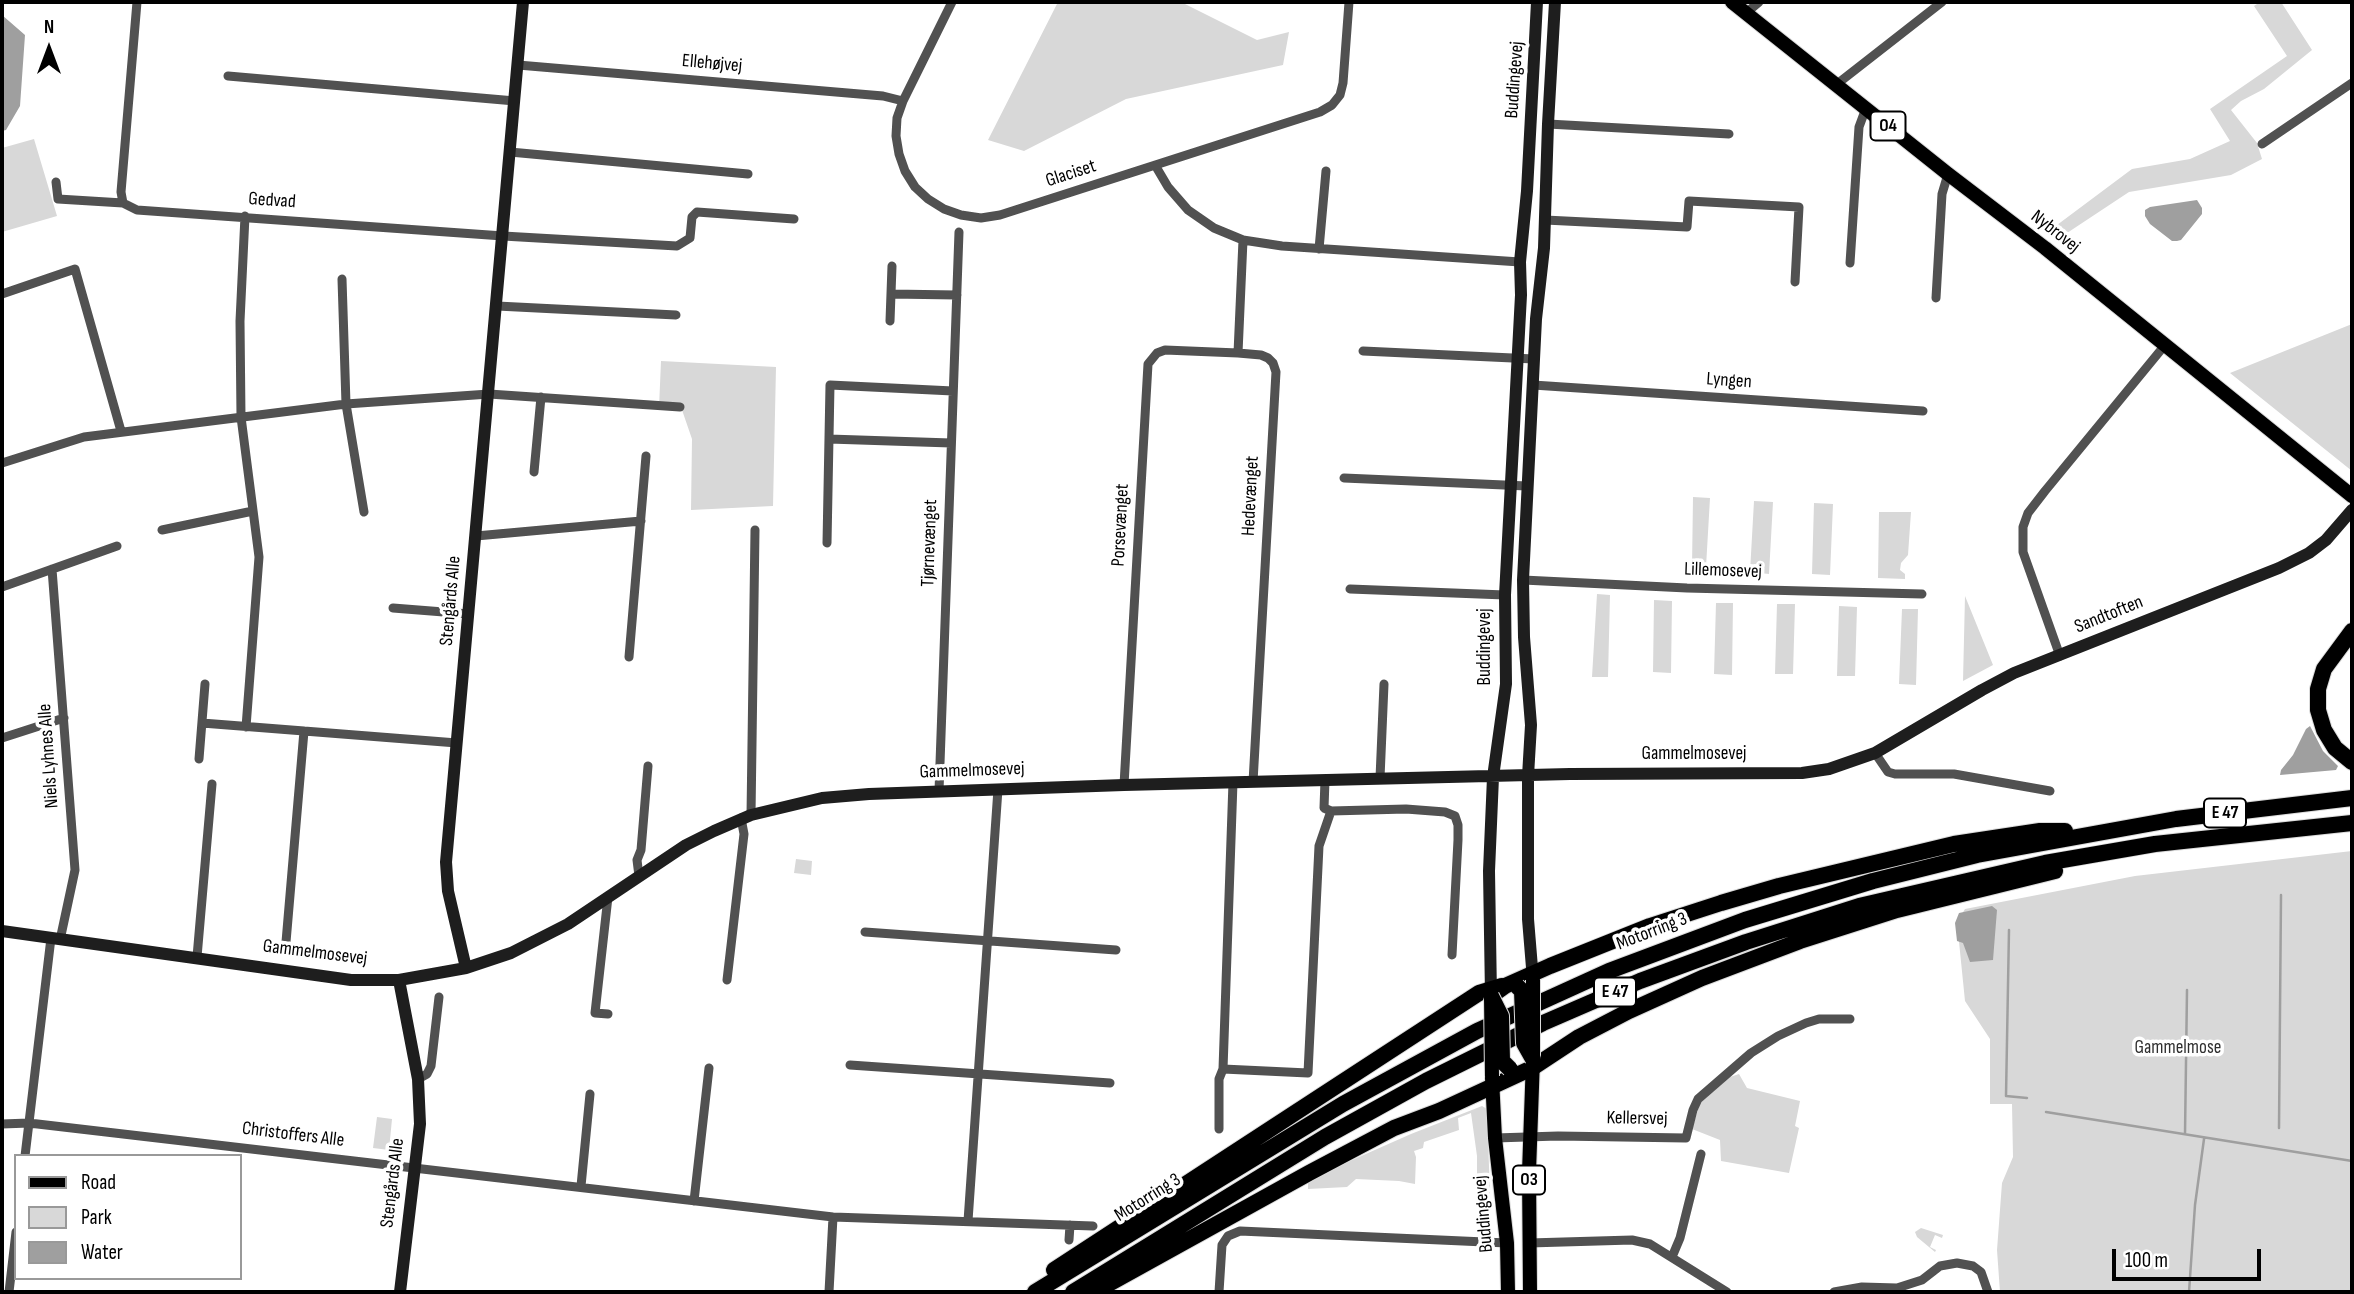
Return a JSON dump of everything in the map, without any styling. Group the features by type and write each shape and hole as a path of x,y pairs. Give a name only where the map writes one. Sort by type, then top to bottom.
{"highway":[{"path":"2352,631 2324,669 2318,689 2318,710 2324,730 2335,748 2352,762"},
{"name":"Motorring 3","path":"1035,1292 1343,1104 1476,1031 1609,971 1745,920 1873,881 1977,855 2176,819 2352,798"},
{"name":"E 47","path":"1073,1292 1325,1137 1426,1081 1543,1023 1640,982 1746,942 1859,906 2045,863 2155,844 2352,822"},
{"path":"1025,1292 1092,1244 1479,993 1501,989 1533,977 1650,926 1779,886 1954,844 2040,831 2099,832"},
{"path":"1094,1292 1394,1128 1532,1063 1629,1011 1702,978 1800,941 1897,910 2155,844"},
{"path":"1501,989 1522,991 1524,1043 1532,1063"},
{"path":"1501,989 1502,1061 1510,1069 1532,1063"}],"main road":[{"name":"Nybrovej","path":"1732,2 2045,248 2352,496"},
{"name":"Buddingevej","path":"1530,1292 1533,977"},
{"name":"Buddingevej","path":"1501,989 1492,1081 1495,1138 1507,1243 1508,1292"}],"street":[{"path":"123,203 121,192 137,2"},
{"name":"Stengårds Alle","path":"466,968 448,891 446,862 523,2"},
{"name":"Glaciset","path":"952,2 902,101 896,136 905,172 915,187 943,209 981,218 1000,215 1320,112 1332,105 1340,95 1343,83 1349,2"},
{"name":"Buddingevej","path":"1501,989 1489,870 1493,777 1506,684 1505,595 1521,295 1520,262 1527,191 1537,2"},
{"name":"Buddingevej","path":"1533,977 1528,919 1528,776 1531,725 1523,580 1555,2"},
{"path":"1746,13 1759,2"},
{"path":"1837,84 1941,2"},
{"name":"Ellehøjvej","path":"518,65 883,96 902,101"},
{"path":"228,76 514,101"},
{"path":"2262,144 2352,83"},
{"path":"1850,263 1858,127 1866,108"},
{"path":"1548,124 1729,134"},
{"path":"510,152 748,174"},
{"path":"1155,165 1168,187 1188,210 1214,228 1243,240 1319,249 1520,262"},
{"path":"1319,249 1326,171"},
{"path":"1936,298 1942,194 1948,174"},
{"name":"Gedvad","path":"56,182 58,200 123,203 137,210 503,236"},
{"path":"1545,219 1687,227 1689,201 1799,207 1795,282"},
{"path":"503,236 677,246 690,238 692,217 697,212 794,219"},
{"path":"245,216 240,321 241,416 259,556 246,727"},
{"name":"Tjørnevænget","path":"939,791 959,232"},
{"path":"1238,353 1243,240"},
{"path":"890,321 892,266"},
{"path":"2,295 75,269 121,431"},
{"path":"342,279 346,404 364,512"},
{"path":"891,293 957,296"},
{"path":"497,306 677,315"},
{"path":"2060,656 2023,552 2023,527 2028,513 2045,491 2165,345"},
{"name":"Porsevænget","path":"1124,785 1148,365 1157,353 1165,350 1238,353"},
{"path":"1363,351 1534,359"},
{"name":"Hedevænget","path":"1238,353 1268,358 1276,372 1253,782"},
{"path":"827,543 830,385 953,391"},
{"name":"Lyngen","path":"1533,385 1923,411"},
{"path":"2,464 72,439 346,404 489,394 680,407"},
{"path":"534,472 541,397"},
{"path":"829,439 951,443"},
{"path":"629,657 646,456"},
{"path":"1344,478 1527,486"},
{"name":"Sandtoften","path":"1875,753 2014,674 2279,568 2309,553 2326,540 2352,510"},
{"path":"162,530 253,511"},
{"path":"476,536 641,521"},
{"path":"727,981 746,817 755,530"},
{"path":"2,587 117,547"},
{"name":"Niels Lyhnes Alle","path":"25,1154 56,939 75,870 52,569"},
{"name":"Lillemosevej","path":"1523,580 1687,588 1922,594"},
{"path":"1350,589 1505,595"},
{"path":"393,608 469,614"},
{"path":"199,759 205,684"},
{"path":"1380,778 1384,684"},
{"path":"2,738 64,718"},
{"path":"202,723 457,743"},
{"path":"286,942 304,731"},
{"path":"1875,753 1888,772 1895,774 1954,774 2050,791"},
{"name":"Gammelmosevej","path":"2,930 351,980 399,980 466,968 511,953 555,933 686,845 746,817 822,798 939,791 1380,778 1802,772 1829,769 1875,753"},
{"path":"639,876 638,860 648,766"},
{"path":"1325,780 1324,808 1331,811 1406,809 1445,812 1455,816 1458,840 1452,956"},
{"path":"1219,1129 1233,782"},
{"path":"197,957 212,784"},
{"path":"968,1221 998,789"},
{"path":"1223,1069 1308,1073 1319,846 1331,811"},
{"path":"608,897 595,1013 608,1014"},
{"path":"865,932 1116,950"},
{"name":"Stengårds Alle","path":"399,980 418,1079 420,1124 400,1292"},
{"name":"Stengårds Alle","path":"418,1079 427,1074 431,1066 439,997"},
{"name":"Kellersvej","path":"1495,1138 1686,1138 1698,1099 1751,1054 1778,1036 1806,1023 1830,1018 1850,1020"},
{"path":"850,1065 1110,1083"},
{"path":"694,1201 709,1068"},
{"path":"581,1186 590,1094"},
{"name":"Christoffers Alle","path":"2,1124 29,1123 833,1217 1093,1226"},
{"path":"1672,1257 1680,1238 1701,1154"},
{"path":"829,1292 833,1217"},
{"path":"1069,1240 1070,1225"},
{"path":"1219,1292 1222,1245 1228,1236 1240,1231 1507,1243"},
{"path":"1529,1243 1632,1240 1650,1244 1727,1292"},
{"path":"9,1292 14,1249"},
{"path":"1835,1292 1862,1287 1897,1288 1922,1280 1940,1266 1957,1263 1973,1266 1981,1272 1988,1292"},
{"path":"2,1291 15,1292"}],"green space":[{"path":"1058,2 1181,2 1257,40 1289,32 1283,65 1126,99 1024,151 988,140"},
{"path":"2260,2 2281,2 2312,50 2264,89 2241,101 2231,110 2257,143 2262,159 2231,175 2129,192 2061,237 2060,242 2033,223 2043,216 2057,225 2132,169 2190,159 2230,141 2210,109 2287,56 2254,6"},
{"path":"34,139 57,216 2,232 2,148"},
{"path":"2352,324 2352,471 2230,373"},
{"path":"661,361 776,367 773,506 691,510 692,439 682,410 659,408"},
{"path":"1693,497 1710,498 1706,567 1692,567"},
{"path":"1754,501 1773,502 1769,574 1750,572"},
{"path":"1814,503 1833,504 1830,575 1812,574"},
{"path":"1879,512 1911,512 1908,555 1901,563 1900,570 1905,574 1905,579 1878,578"},
{"path":"1597,594 1610,595 1608,677 1592,677"},
{"path":"1965,596 1993,665 1963,681"},
{"path":"1654,600 1672,601 1671,673 1653,672"},
{"path":"1716,603 1733,603 1732,675 1714,674"},
{"path":"1777,604 1795,604 1793,674 1775,674"},
{"path":"1839,606 1857,607 1855,676 1837,676"},
{"path":"1902,609 1918,609 1916,685 1899,684"},
{"name":"Gammelmose","path":"2352,851 2352,1292 2000,1292 1997,1250 2002,1183 2013,1157 2012,1104 1990,1104 1990,1039 1965,1001 1957,922 1965,909 2135,876"},
{"path":"796,859 812,861 811,875 794,873"},
{"path":"1739,1074 1747,1088 1800,1101 1795,1126 1799,1128 1789,1173 1721,1161 1720,1140 1692,1129 1700,1103 1730,1077"},
{"path":"1482,1106 1487,1109 1491,1224 1487,1228 1477,1230 1477,1156 1471,1113 1458,1118 1459,1130 1424,1142 1423,1148 1414,1151 1415,1184 1356,1179 1347,1187 1308,1189 1308,1182 1325,1172"},
{"path":"377,1117 392,1119 389,1150 373,1148"},
{"path":"1921,1228 1943,1235 1942,1238 1935,1235 1930,1247 1936,1250 1935,1252 1917,1237 1915,1232"}],"water":[{"path":"2,15 25,35 20,106 6,130 2,131"},
{"path":"2197,200 2202,214 2181,240 2172,241 2150,224 2145,216 2145,210 2150,207"},
{"path":"2310,726 2323,751 2338,766 2336,770 2280,775 2306,729"},
{"path":"1992,906 1997,910 1993,960 1970,962 1963,943 1957,941 1955,923 1959,913"}],"waterway":[{"path":"2279,1128 2281,895"},
{"path":"2009,930 2006,1096 2027,1098"},
{"path":"2185,1134 2187,990"},
{"path":"2046,1112 2352,1161"},
{"path":"2189,1292 2195,1205 2204,1139"}]}
